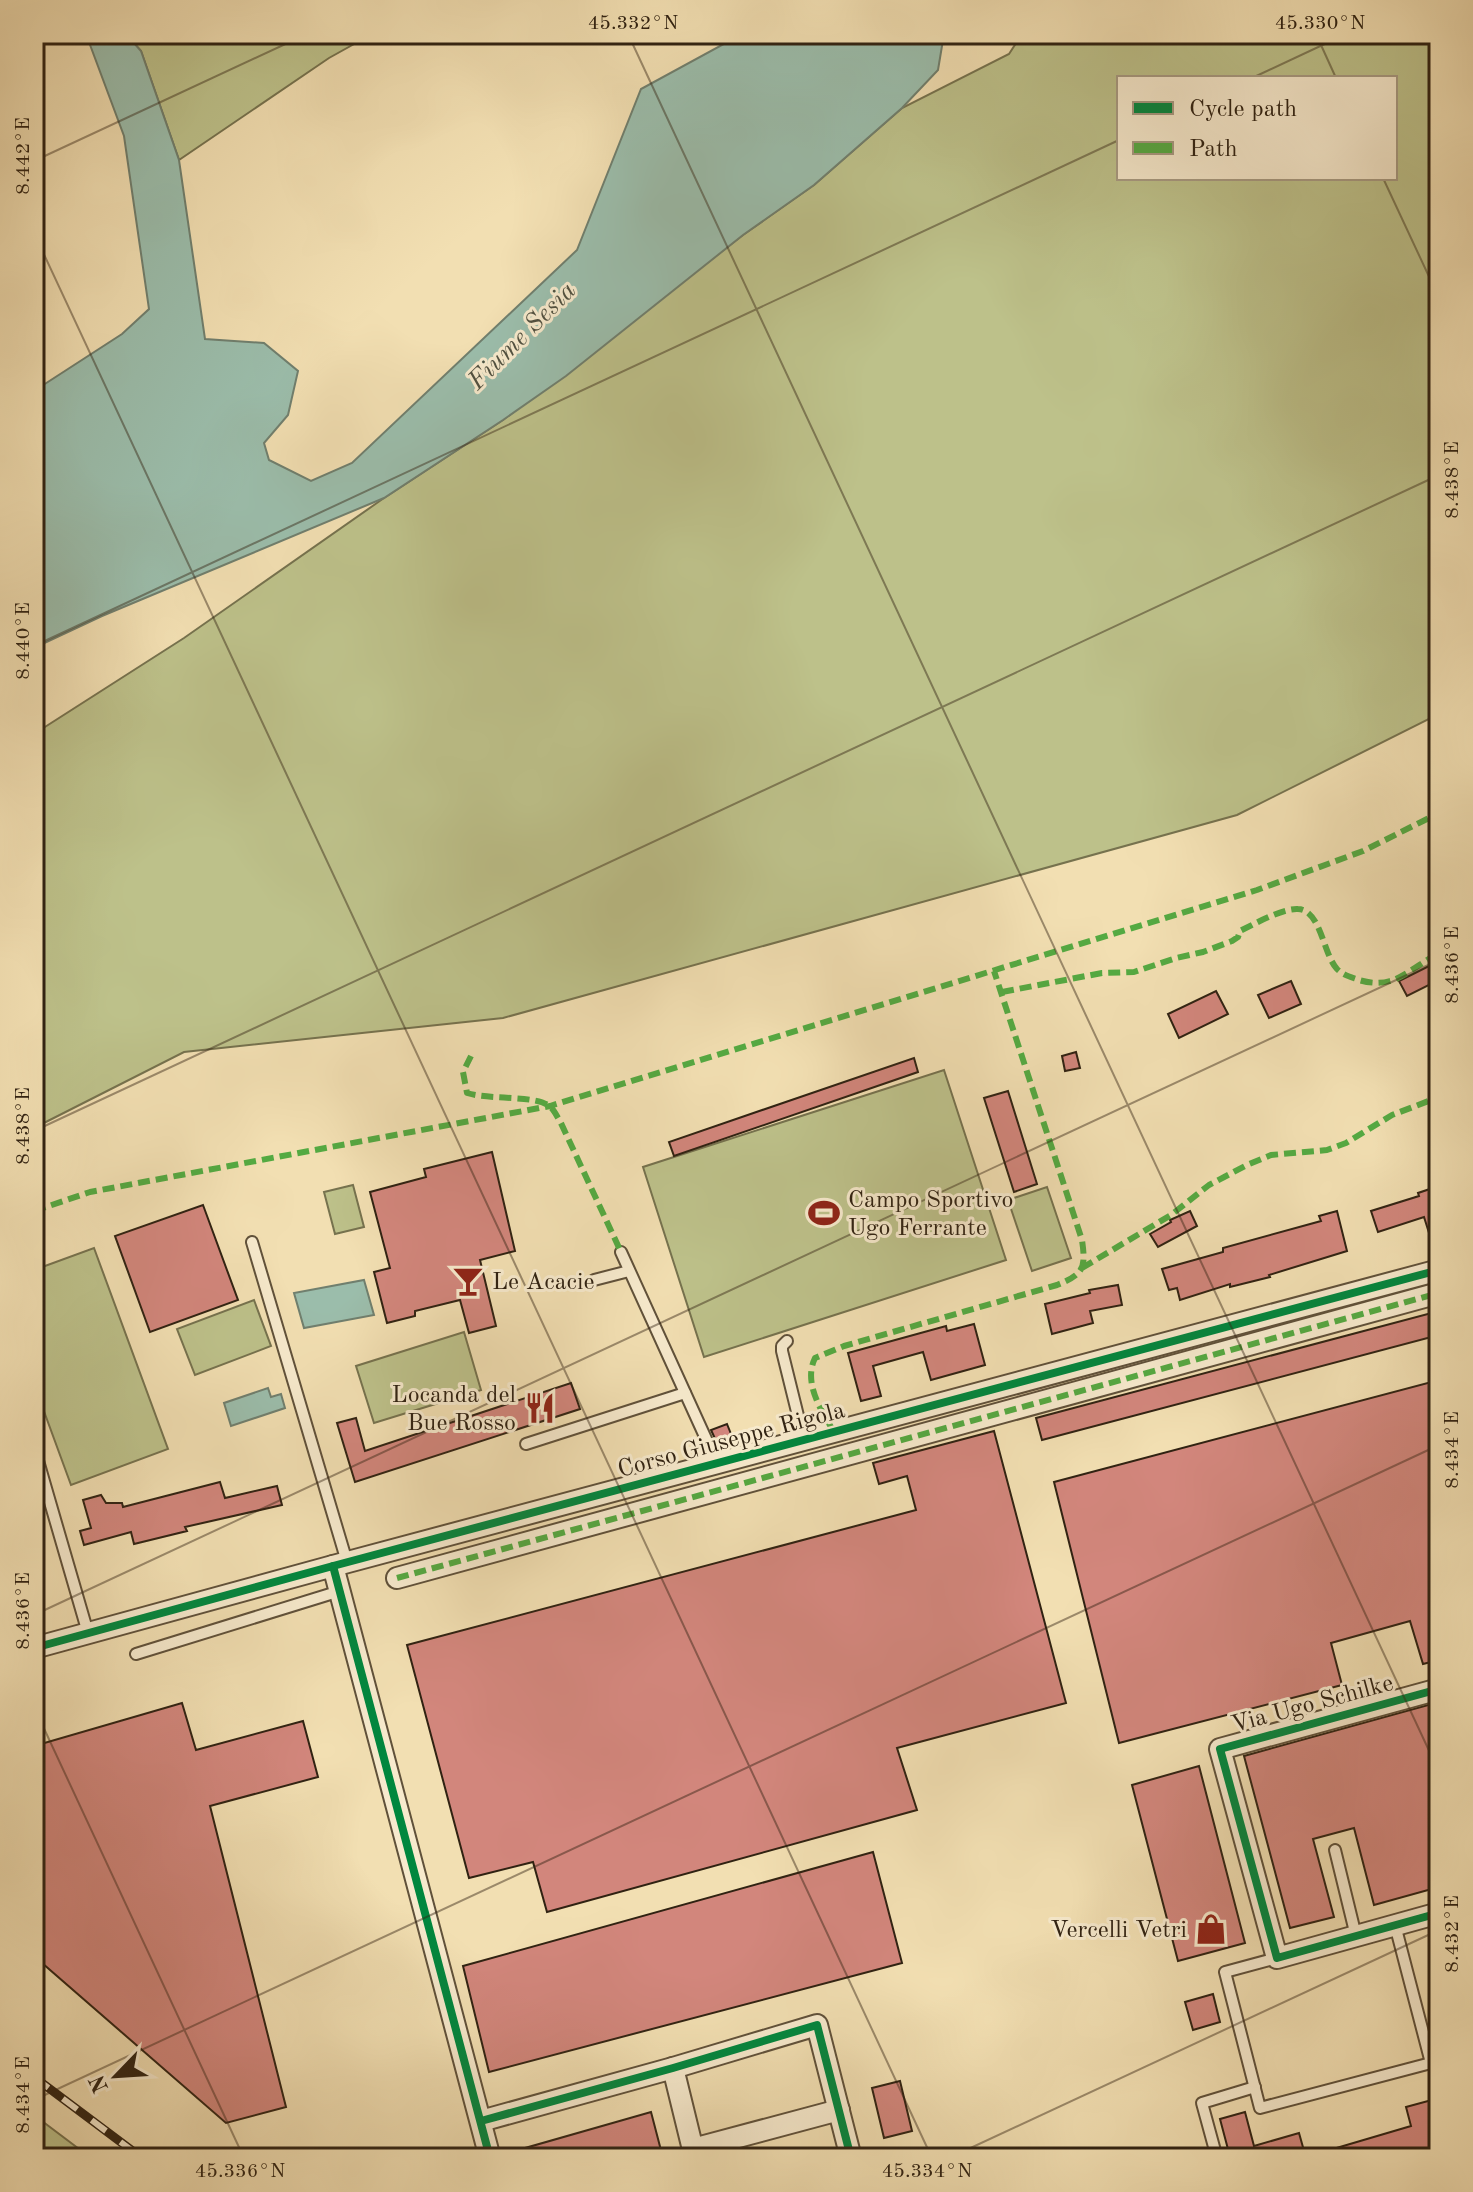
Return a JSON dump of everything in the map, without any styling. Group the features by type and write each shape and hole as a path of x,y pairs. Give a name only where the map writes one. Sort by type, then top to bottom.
{"street":[{"name":"Corso Giuseppe Rigola","path":"34,1648 1439,1270"},
{"path":"397,1578 1439,1293"},
{"path":"340,1564 340,1591 490,2158"},
{"name":"Via Ugo Schilke","path":"1277,1958 1220,1749 1439,1689"},
{"path":"1277,1958 1439,1913"},
{"path":"481,2121 817,2025 851,2158"},
{"path":"673,2068 694,2154 839,2110"}],"lane":[{"path":"252,1242 340,1564"},
{"path":"621,1252 717,1463"},
{"path":"594,1280 629,1271"},
{"path":"787,1341 782,1351 804,1440"},
{"path":"526,1444 685,1393"},
{"path":"34,1447 88,1633"},
{"path":"136,1654 340,1591"},
{"path":"1335,1850 1356,1936"},
{"path":"1395,1925 1431,2063 1439,2074"},
{"path":"1277,1958 1225,1972 1260,2108 1431,2063"},
{"path":"1217,2158 1202,2103 1255,2087"}],"green space":[{"path":"126,34 372,34 329,58 179,160 141,51"},
{"path":"1022,34 1439,34 1439,714 1237,815 503,1018 184,1052 34,1128 34,734 184,638 384,498 503,420 743,235 814,185 902,108 1009,54"},
{"name":"Campo Sportivo Ugo Ferrante","path":"944,1070 1006,1260 704,1357 643,1167"},
{"path":"353,1185 364,1227 335,1234 324,1192"},
{"path":"1047,1187 1071,1258 1032,1271 1008,1200"},
{"path":"94,1248 168,1449 71,1485 34,1384 34,1270"},
{"path":"254,1300 271,1346 195,1375 177,1329"},
{"path":"464,1332 481,1390 374,1423 356,1366"},
{"path":"34,2115 91,2158 34,2158"}],"water":[{"name":"Fiume Sesia","path":"86,34 126,34 141,51 179,160 205,339 264,343 298,371 288,415 264,443 269,460 311,481 352,463 577,250 641,89 742,34 944,34 938,70 902,108 814,185 743,235 566,376 503,420 384,498 102,616 34,648 34,391 122,334 149,309 124,136"},
{"path":"364,1280 374,1315 304,1328 294,1293"},
{"path":"268,1388 271,1397 281,1394 285,1408 231,1426 224,1403"}],"building":[{"path":"1439,961 1439,980 1407,996 1399,981"},
{"path":"1291,981 1301,1004 1269,1018 1258,995"},
{"path":"1216,991 1228,1014 1179,1038 1168,1014"},
{"path":"1076,1052 1080,1068 1065,1071 1062,1056"},
{"path":"914,1058 918,1072 674,1156 669,1142"},
{"path":"1008,1091 1037,1184 1014,1192 984,1098"},
{"path":"492,1152 515,1251 480,1260 496,1326 469,1333 460,1300 415,1311 415,1316 387,1323 374,1272 390,1268 370,1192 426,1177 424,1169"},
{"path":"1439,1186 1439,1252 1435,1252 1424,1217 1378,1232 1371,1211 1419,1196 1418,1193"},
{"path":"203,1205 238,1300 150,1332 115,1236"},
{"path":"1190,1211 1197,1226 1158,1247 1150,1234"},
{"path":"1337,1211 1347,1251 1270,1277 1230,1287 1230,1284 1180,1300 1177,1288 1169,1290 1162,1269 1223,1252 1223,1248 1321,1221 1319,1216"},
{"path":"1118,1285 1122,1305 1090,1311 1093,1323 1052,1334 1045,1304 1090,1293 1089,1290"},
{"path":"1439,1311 1439,1335 1042,1440 1036,1418"},
{"path":"974,1324 985,1365 931,1380 923,1352 873,1366 881,1396 861,1401 848,1353 946,1326 947,1331"},
{"path":"1439,1380 1439,1660 1423,1664 1410,1621 1331,1643 1342,1685 1119,1743 1054,1482"},
{"path":"571,1383 580,1409 355,1482 337,1423 356,1418 365,1451"},
{"path":"727,1424 733,1439 718,1445 711,1430"},
{"path":"994,1431 1066,1703 897,1748 917,1810 547,1912 533,1862 469,1878 407,1645 916,1510 907,1476 879,1484 873,1463"},
{"path":"220,1482 225,1498 277,1486 282,1505 185,1527 187,1531 134,1544 131,1532 84,1545 80,1531 91,1528 83,1500 101,1495 106,1503 122,1503 123,1507"},
{"path":"1439,1702 1439,1887 1374,1905 1354,1828 1313,1839 1334,1917 1290,1928 1244,1756"},
{"path":"182,1703 196,1750 303,1721 318,1777 210,1806 286,2107 226,2123 34,1956 34,1746"},
{"path":"1199,1766 1245,1943 1178,1961 1132,1785"},
{"path":"873,1852 902,1963 489,2072 463,1966"},
{"path":"1213,1994 1220,2022 1193,2030 1185,2002"},
{"path":"900,2081 912,2131 884,2138 872,2088"},
{"path":"1439,2098 1439,2158 1420,2158 1418,2153 1400,2158 1316,2158 1316,2154 1411,2126 1406,2107"},
{"path":"651,2112 663,2158 504,2158 504,2154"},
{"path":"1245,2112 1254,2146 1299,2133 1306,2158 1228,2158 1220,2119"}],"railway":[{"path":"34,2077 142,2158"}],"marked path":[{"path":"34,1211 90,1192 550,1106 1257,890 1363,851 1439,813"},
{"path":"1002,992 1102,973 1134,972 1232,941 1240,931 1292,909 1306,911 1312,917 1337,969 1359,980 1374,983 1390,981 1439,953"},
{"path":"834,1432 812,1387 815,1358 844,1346 1057,1285 1078,1273 1083,1264 1082,1240 994,971"},
{"path":"471,1056 463,1072 467,1093 534,1100 552,1109 621,1252"},
{"path":"1082,1268 1171,1215 1209,1185 1247,1165 1271,1155 1327,1150 1346,1143 1392,1115 1439,1097"},
{"path":"397,1578 1439,1293"}],"cycle path":[{"path":"34,1648 1439,1270"},
{"path":"333,1566 490,2158"},
{"path":"1439,1689 1220,1749 1277,1958 1439,1913"},
{"path":"481,2121 817,2025 851,2158"}],"place":[{"name":"Campo Sportivo Ugo Ferrante","path":"824,1213"},
{"name":"Le Acacie","path":"468,1281"},
{"name":"Locanda del Bue Rosso","path":"540,1408"},
{"name":"Vercelli Vetri","path":"1211,1929"}]}
